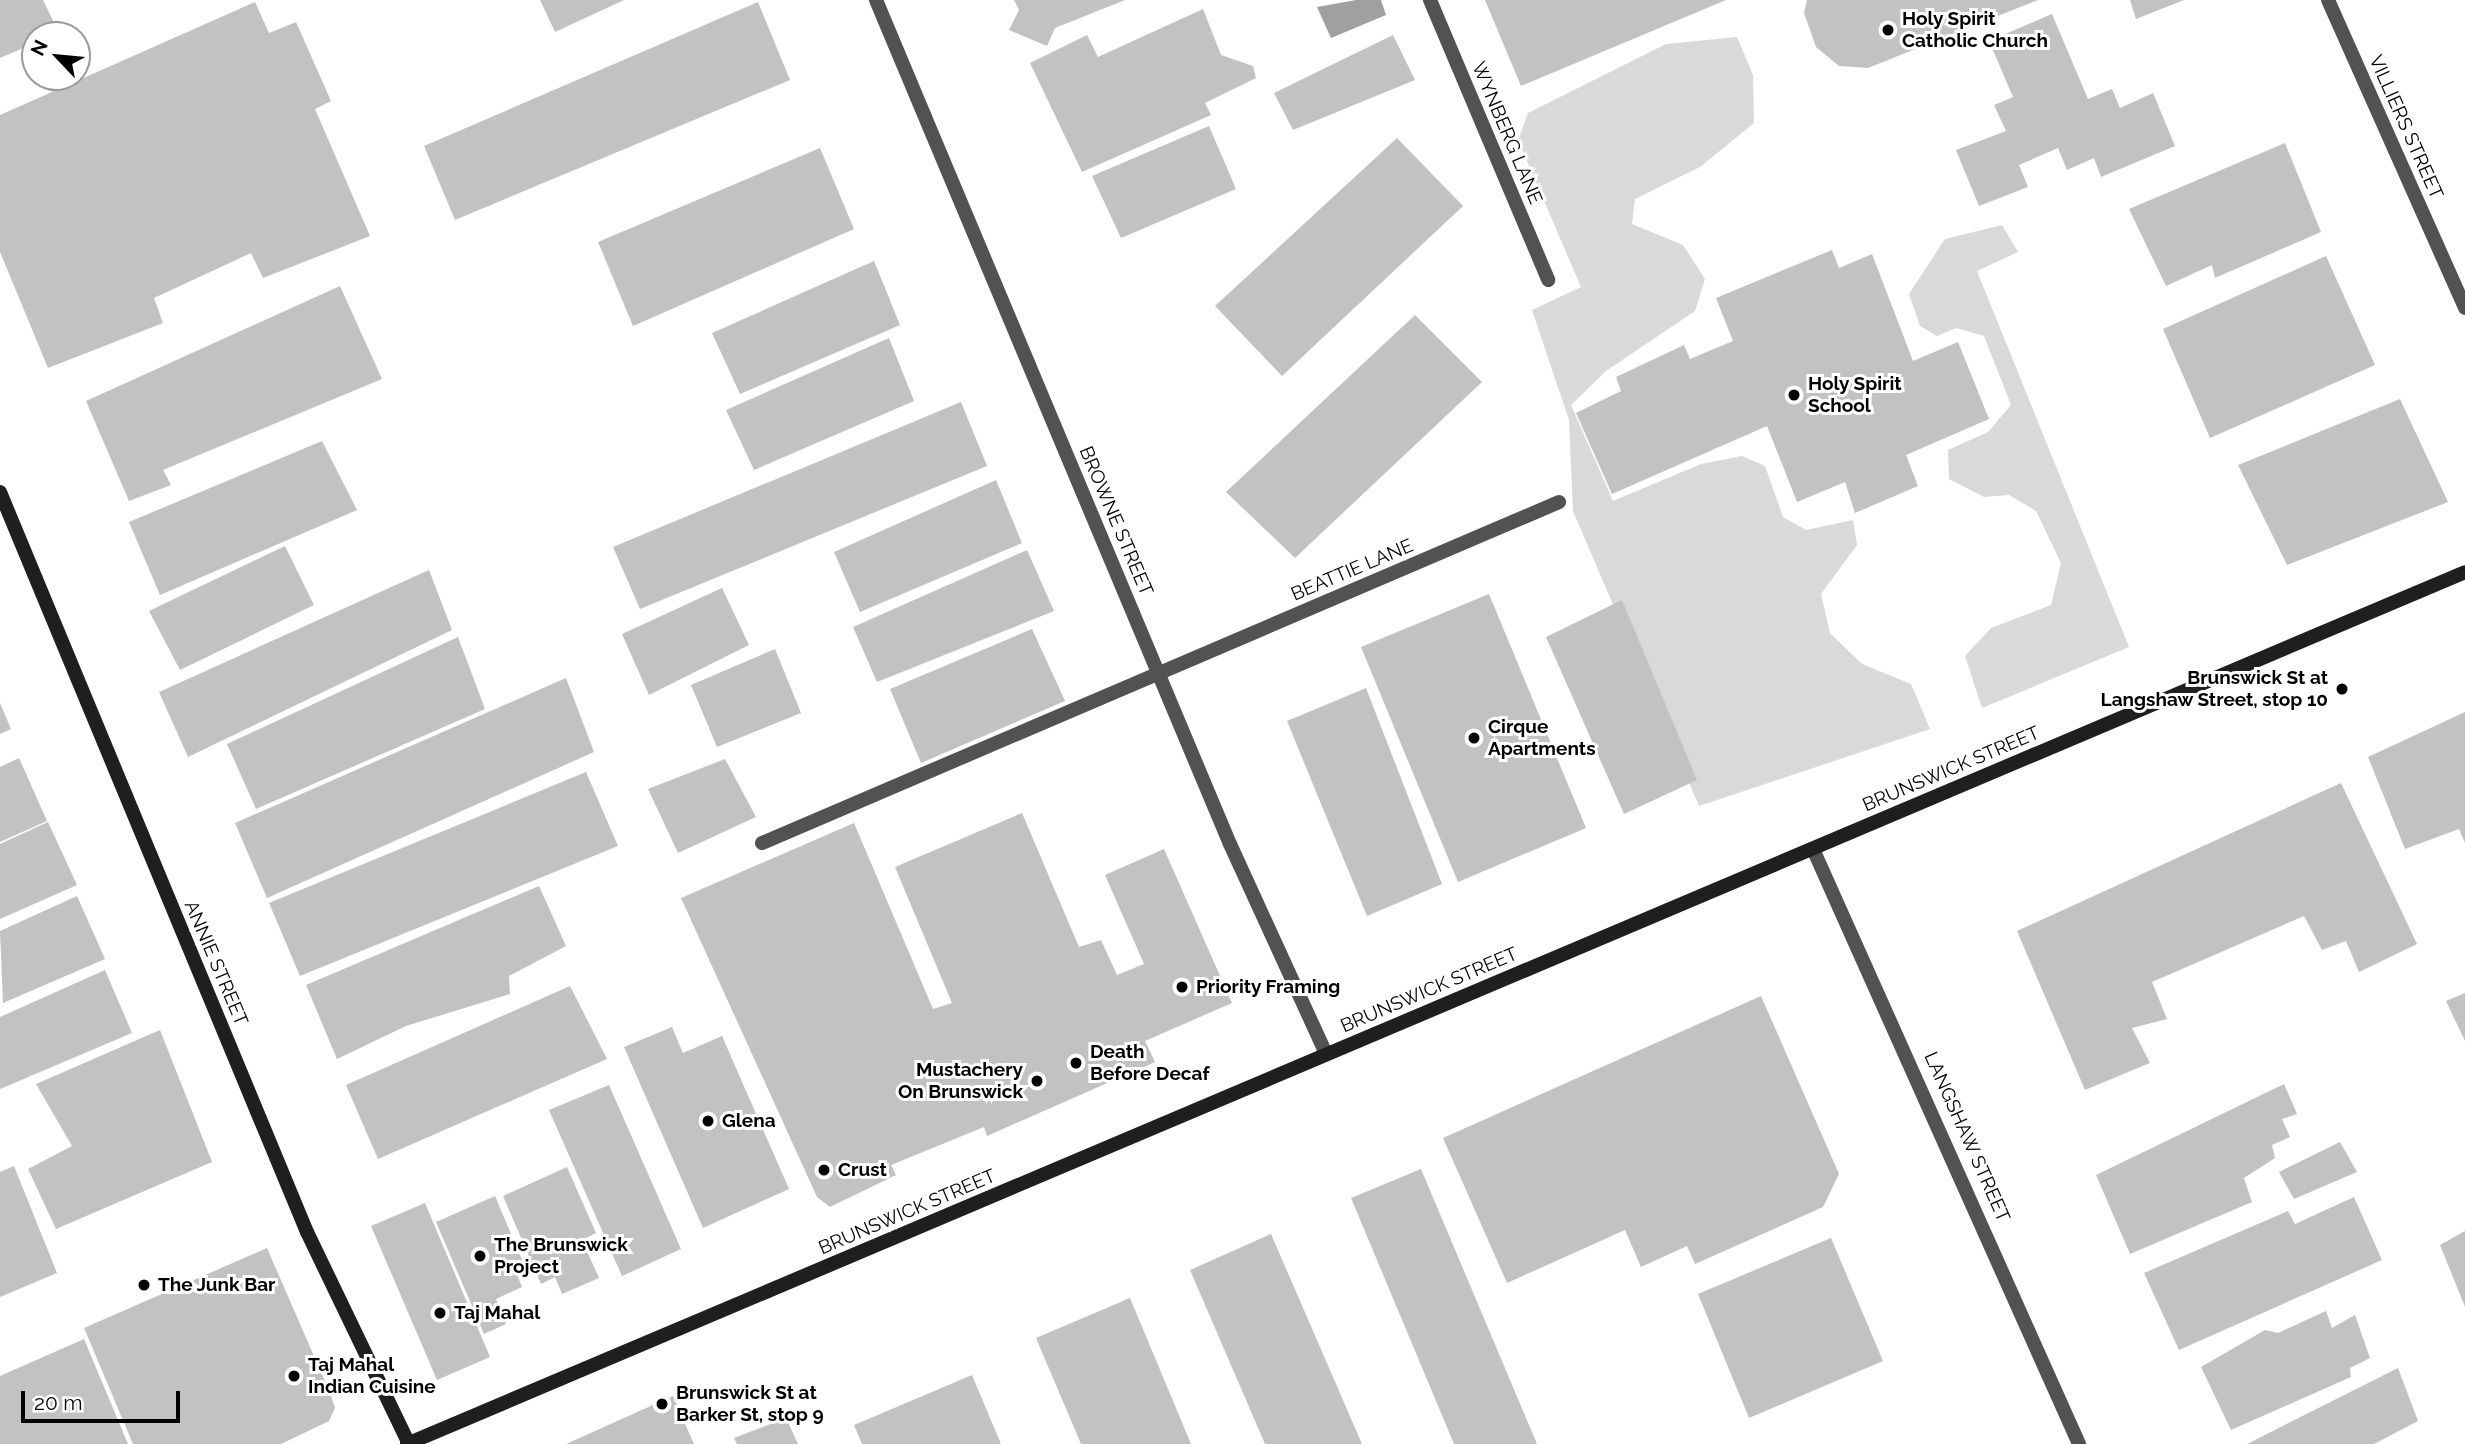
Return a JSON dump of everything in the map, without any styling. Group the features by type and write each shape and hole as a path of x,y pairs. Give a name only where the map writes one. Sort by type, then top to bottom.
{"main road":[{"name":"ANNIE STREET","path":"0,492 307,1232 408,1444"},
{"name":"BRUNSWICK STREET","path":"408,1444 2465,572"}],"street":[{"name":"BROWNE STREET","path":"876,0 1160,673 1326,1055"},
{"name":"WYNBERG LANE","path":"1430,0 1548,280"},
{"name":"VILLIERS STREET","path":"2328,0 2465,308"},
{"name":"BEATTIE LANE","path":"762,843 1559,502"},
{"name":"LANGSHAW STREET","path":"1813,849 2079,1444"}],"shaded area":[{"path":"1356,0 1381,0 1386,15 1331,38 1317,7"},
{"path":"1737,37 1753,75 1754,123 1700,167 1635,199 1632,224 1683,245 1705,279 1695,311 1606,371 1571,405 1613,501 1701,464 1742,456 1765,466 1783,517 1806,530 1853,520 1857,545 1821,594 1830,633 1862,664 1911,684 1930,729 1699,806 1573,511 1569,420 1532,310 1581,287 1518,140 1528,113 1666,44"},
{"path":"2002,225 2018,252 1977,271 2129,647 1982,708 1965,656 1991,628 2051,605 2061,563 2036,511 2009,495 1984,497 1949,479 1948,450 1988,432 2011,405 1984,336 1956,328 1937,336 1920,326 1909,294 1945,239"}],"building":[{"path":"0,0 43,0 53,21 21,21 21,49 0,58"},
{"path":"540,0 624,0 555,32"},
{"path":"1014,0 1125,0 1055,28 1047,46 1009,30 1019,10"},
{"path":"1485,0 1726,0 1521,86"},
{"name":"Holy Spirit Catholic Church","path":"1807,0 2038,0 1868,68 1839,66 1816,47 1804,13"},
{"path":"2130,0 2184,0 2136,19"},
{"path":"255,2 269,33 296,22 331,101 315,109 370,236 263,278 251,253 154,298 163,323 48,368 0,252 0,115 54,91 91,91 91,75"},
{"path":"758,2 790,80 455,220 424,146"},
{"path":"1203,9 1221,55 1253,66 1256,78 1205,103 1211,115 1082,172 1030,63 1087,35 1098,57"},
{"path":"2052,14 2088,99 2112,89 2120,108 2153,93 2175,146 2101,177 2094,158 2067,170 2058,148 2019,165 2028,187 1979,206 1956,150 2006,131 1994,105 2013,97 1989,41"},
{"path":"1393,35 1415,80 1293,130 1274,93"},
{"path":"1209,126 1236,189 1121,238 1092,176"},
{"path":"1397,138 1463,206 1282,376 1215,306"},
{"path":"2285,143 2321,232 2215,278 2212,265 2166,286 2129,209"},
{"path":"820,148 854,229 633,326 598,242"},
{"path":"1832,250 1839,268 1872,254 1913,361 1958,342 1989,419 1906,455 1918,486 1855,513 1845,482 1797,502 1767,426 1612,494 1576,413 1621,391 1616,377 1684,345 1690,359 1733,341 1716,298"},
{"path":"2326,256 2375,365 2210,438 2163,329"},
{"path":"874,261 900,325 740,394 712,333"},
{"path":"340,286 382,379 163,470 171,485 129,501 86,401"},
{"path":"1415,315 1482,382 1295,558 1226,492"},
{"path":"889,338 914,401 754,470 726,410"},
{"path":"2400,399 2448,502 2287,565 2238,465"},
{"path":"961,402 987,466 640,609 613,547"},
{"path":"322,441 357,510 160,595 129,522"},
{"path":"996,480 1022,543 860,612 834,552"},
{"path":"285,546 314,605 180,670 149,611"},
{"path":"1027,550 1054,611 877,682 853,627"},
{"path":"429,570 452,630 188,757 159,692"},
{"path":"722,588 749,645 649,695 622,634"},
{"name":"Cirque Apartments","path":"1489,594 1586,828 1458,882 1361,647"},
{"path":"1622,600 1697,780 1624,814 1546,637"},
{"path":"1032,629 1065,701 921,763 890,689"},
{"path":"458,637 485,709 256,809 227,744"},
{"path":"775,649 801,713 717,747 691,685"},
{"path":"566,678 594,752 267,898 235,823"},
{"path":"1366,688 1442,884 1367,916 1287,721"},
{"path":"0,703 11,729 0,734"},
{"path":"2465,712 2465,843 2459,829 2405,849 2368,757"},
{"path":"19,758 47,821 0,842 0,767"},
{"path":"725,759 756,817 678,853 648,789"},
{"path":"586,772 618,846 300,976 269,903"},
{"path":"2341,783 2417,944 2359,972 2346,941 2322,950 2304,916 2152,982 2167,1019 2132,1028 2150,1063 2085,1090 2017,931"},
{"path":"1022,813 1079,947 1101,940 1117,975 1144,964 1105,875 1164,849 1232,1003 1145,1041 1155,1062 987,1136 984,1127 891,1165 896,1175 830,1207 817,1197 681,898 854,823 933,1009 952,1003 895,867"},
{"path":"48,822 77,885 0,919 0,844"},
{"path":"539,886 566,946 509,976 510,994 406,1026 337,1059 306,985"},
{"path":"77,896 105,959 3,1003 0,931"},
{"path":"105,970 132,1033 0,1089 0,1017"},
{"path":"570,986 607,1059 378,1159 346,1085"},
{"path":"2465,993 2465,1041 2446,1001"},
{"path":"1761,996 1839,1174 1823,1207 1695,1264 1687,1246 1641,1267 1625,1230 1507,1283 1443,1138"},
{"name":"Glena","path":"672,1027 683,1053 722,1036 789,1189 703,1228 624,1047"},
{"path":"160,1030 212,1162 56,1229 28,1169 72,1146 36,1084"},
{"path":"2284,1084 2297,1114 2282,1119 2290,1137 2272,1145 2275,1158 2244,1178 2252,1202 2130,1254 2096,1175"},
{"path":"609,1085 681,1249 622,1276 549,1110"},
{"path":"2340,1142 2357,1172 2294,1199 2279,1172"},
{"path":"14,1166 57,1273 0,1297 0,1172"},
{"path":"567,1167 596,1233 582,1240 599,1278 562,1294 555,1277 541,1284 503,1196"},
{"path":"1421,1169 1537,1444 1454,1444 1351,1198"},
{"path":"495,1196 525,1267 516,1272 522,1287 496,1299 506,1324 484,1334 436,1222"},
{"path":"2354,1197 2382,1260 2179,1350 2144,1273 2288,1211 2295,1224"},
{"path":"425,1203 490,1357 437,1380 371,1226"},
{"path":"2465,1231 2465,1307 2440,1245"},
{"path":"1271,1234 1362,1444 1265,1444 1190,1270"},
{"path":"1831,1238 1883,1361 1749,1418 1698,1294"},
{"path":"267,1248 330,1393 335,1408 329,1421 281,1444 133,1444 84,1328"},
{"path":"1130,1298 1191,1444 1081,1444 1036,1338"},
{"path":"2326,1311 2332,1328 2355,1315 2370,1358 2350,1368 2351,1377 2231,1430 2201,1367 2265,1330 2278,1333"},
{"path":"84,1339 128,1444 0,1444 0,1376"},
{"path":"2398,1368 2418,1421 2374,1444 2247,1444"},
{"path":"972,1375 1001,1444 862,1444 854,1425"},
{"path":"673,1396 694,1444 566,1444"},
{"path":"786,1418 798,1444 737,1444 734,1438"}],"place":[{"name":"Holy Spirit Catholic Church","path":"1888,30"},
{"name":"Holy Spirit School","path":"1794,395"},
{"name":"Brunswick St at Langshaw Street, stop 10","path":"2342,689"},
{"name":"Cirque Apartments","path":"1474,738"},
{"name":"Priority Framing","path":"1182,987"},
{"name":"Death Before Decaf","path":"1076,1063"},
{"name":"Mustachery On Brunswick","path":"1037,1081"},
{"name":"Glena","path":"708,1121"},
{"name":"Crust","path":"824,1170"},
{"name":"The Brunswick Project","path":"480,1256"},
{"name":"The Junk Bar","path":"144,1285"},
{"name":"Taj Mahal","path":"440,1313"},
{"name":"Taj Mahal Indian Cuisine","path":"294,1376"},
{"name":"Brunswick St at Barker St, stop 9","path":"662,1404"}]}
